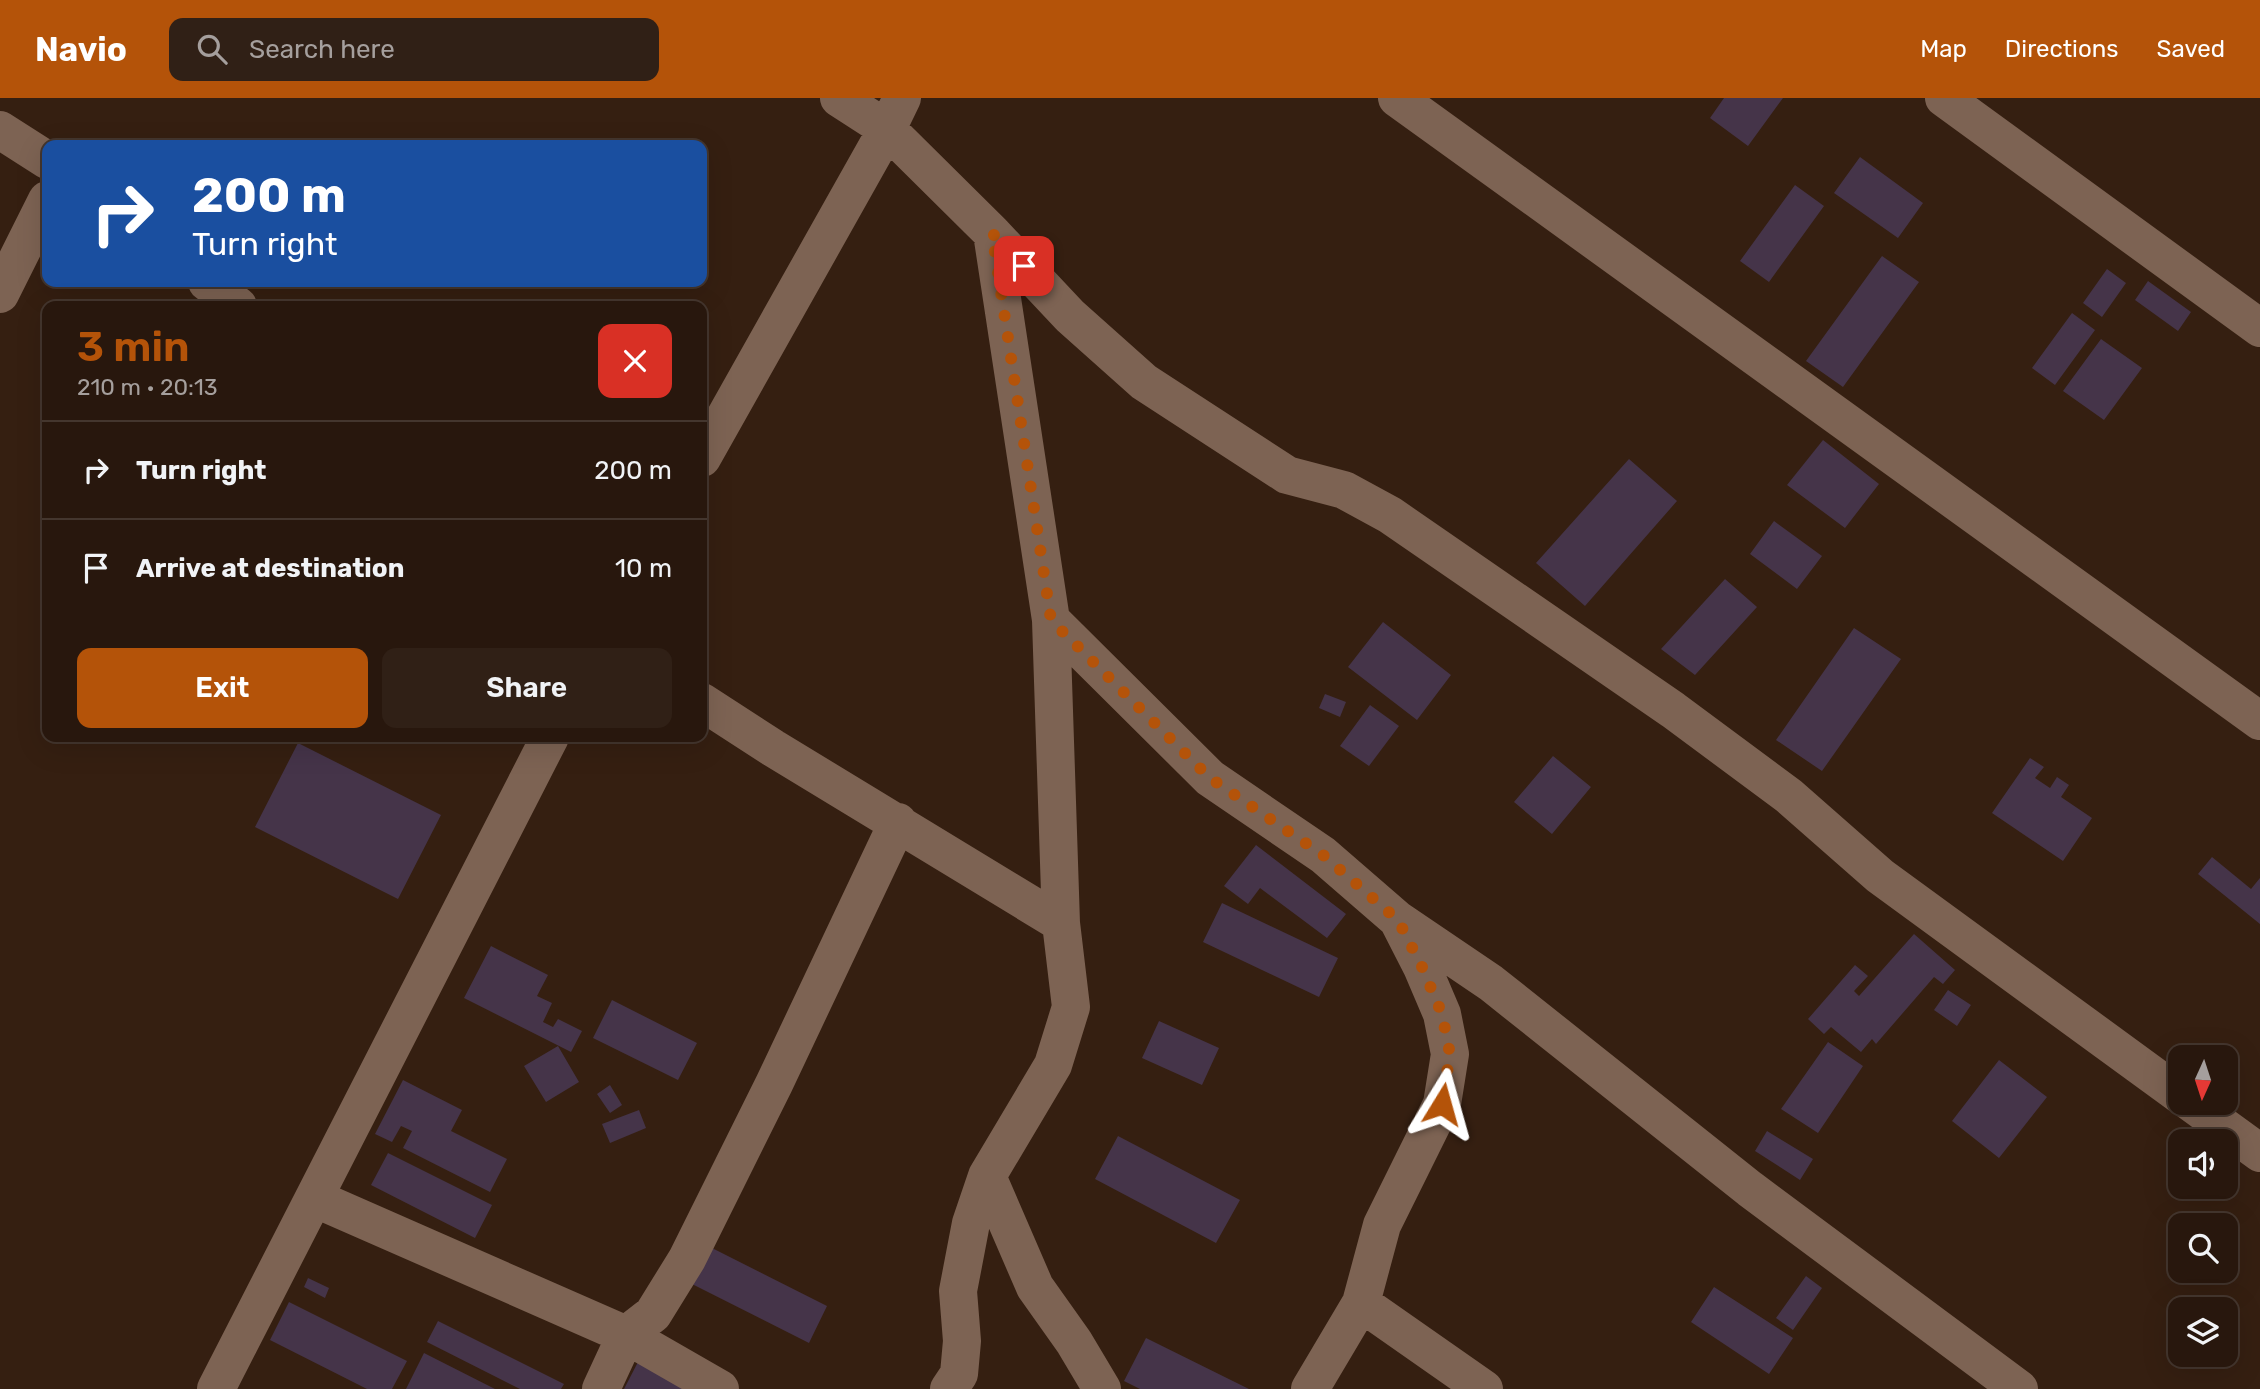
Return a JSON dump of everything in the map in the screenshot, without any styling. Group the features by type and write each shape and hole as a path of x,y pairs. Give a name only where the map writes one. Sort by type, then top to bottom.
{"street":[{"path":"839,98 894,114 992,233 1070,316 1144,382 1287,475 1344,490 1402,522 1673,710 1789,796 1880,876 2168,1086"},
{"path":"1397,98 2260,721"},
{"path":"1944,98 2260,328"},
{"path":"707,449 894,114"},
{"path":"0,131 42,157"},
{"path":"0,294 42,210"},
{"path":"949,1389 959,1374 961,1352 958,1291 971,1223 987,1176 1054,1065 1071,1007 1061,923 1051,620 992,233"},
{"path":"213,287 232,301"},
{"path":"1051,620 1210,778 1323,855 1398,920 1491,983 1750,1189 2019,1389"},
{"path":"707,705 1061,923"},
{"path":"216,1389 547,742"},
{"path":"601,1389 625,1335 653,1314 687,1259 775,1084 898,822"},
{"path":"1310,1389 1361,1303 1382,1225 1442,1104 1450,1054 1442,1014 1398,920"},
{"path":"2208,1115 2260,1153"},
{"path":"987,1176 1035,1287 1074,1342 1102,1389"},
{"path":"313,1198 625,1335 720,1389"},
{"path":"1361,1303 1484,1389"}],"building":[{"path":"1724,98 1783,98 1748,146 1710,118"},
{"path":"1860,157 1923,203 1898,238 1834,193"},
{"path":"1795,185 1824,206 1769,282 1740,261"},
{"path":"1882,256 1919,282 1843,387 1806,361"},
{"path":"2107,269 2126,283 2102,317 2083,303"},
{"path":"2148,281 2191,312 2178,331 2135,300"},
{"path":"2072,313 2095,330 2055,385 2032,368"},
{"path":"2101,339 2142,368 2104,420 2063,391"},
{"path":"1823,440 1879,484 1845,528 1787,485"},
{"path":"1629,459 1677,501 1585,606 1536,563"},
{"path":"1774,521 1822,556 1797,589 1750,554"},
{"path":"1725,579 1757,607 1695,675 1661,649"},
{"path":"1383,622 1451,675 1417,720 1348,667"},
{"path":"1854,628 1901,659 1822,771 1776,740"},
{"path":"1325,694 1346,702 1340,717 1319,708"},
{"path":"1370,705 1399,726 1369,766 1340,746"},
{"path":"298,743 441,815 398,899 255,827"},
{"path":"1553,756 1591,787 1552,834 1514,802"},
{"path":"2030,758 2044,767 2035,778 2050,788 2057,777 2069,785 2061,797 2092,818 2063,861 1992,813"},
{"path":"1256,845 1346,914 1327,938 1260,888 1248,904 1224,886"},
{"path":"2212,857 2251,889 2260,878 2260,924 2198,874"},
{"path":"1222,903 1338,958 1319,997 1203,942"},
{"path":"1914,934 1955,970 1943,984 1934,977 1876,1044 1872,1039 1861,1052 1831,1027 1824,1034 1808,1019 1855,965 1868,976 1854,991 1859,996"},
{"path":"491,946 548,975 537,996 552,1003 543,1022 553,1027 558,1019 582,1031 571,1052 464,998"},
{"path":"1948,990 1971,1005 1957,1026 1934,1010"},
{"path":"612,1000 697,1043 678,1080 593,1038"},
{"path":"1159,1021 1219,1048 1202,1085 1142,1058"},
{"path":"1828,1042 1863,1066 1818,1133 1781,1109"},
{"path":"558,1046 579,1082 546,1102 524,1066"},
{"path":"1999,1060 2047,1097 1999,1158 1952,1121"},
{"path":"403,1080 462,1110 451,1131 507,1159 490,1192 403,1148 412,1131 401,1126 392,1142 375,1134"},
{"path":"610,1085 622,1105 610,1113 597,1094"},
{"path":"639,1110 646,1128 610,1143 602,1124"},
{"path":"1767,1131 1813,1159 1800,1180 1755,1151"},
{"path":"1118,1136 1240,1200 1216,1243 1095,1179"},
{"path":"388,1153 492,1205 475,1238 371,1185"},
{"path":"710,1247 827,1306 809,1343 692,1284"},
{"path":"1806,1276 1822,1288 1793,1330 1776,1318"},
{"path":"308,1278 329,1288 325,1298 304,1287"},
{"path":"1714,1287 1793,1338 1769,1374 1691,1322"},
{"path":"289,1302 407,1361 392,1389 367,1389 270,1340"},
{"path":"438,1321 564,1384 561,1389 520,1389 427,1342"},
{"path":"1146,1338 1249,1389 1140,1389 1124,1381"},
{"path":"424,1353 495,1389 406,1389"},
{"path":"638,1362 690,1389 624,1389"}],"route":[{"path":"1024,266 992,233 1051,620 1210,778 1323,855 1398,920 1442,1014 1450,1054 1442,1104"}]}
